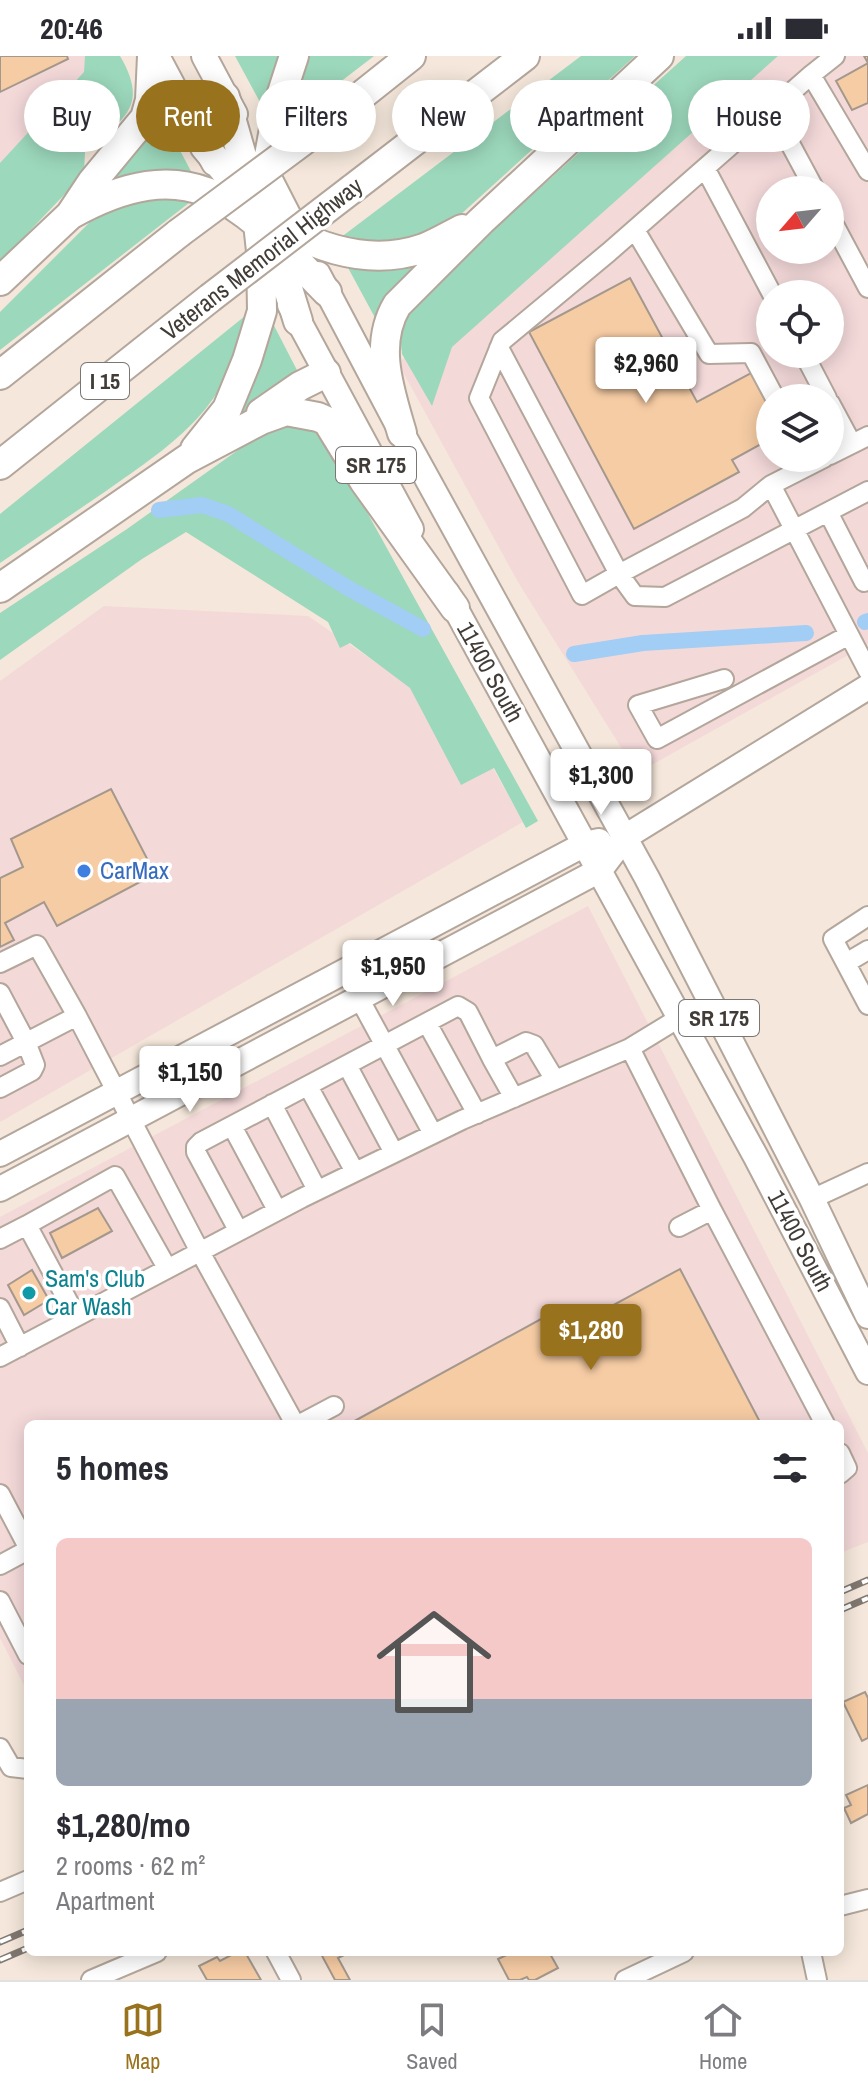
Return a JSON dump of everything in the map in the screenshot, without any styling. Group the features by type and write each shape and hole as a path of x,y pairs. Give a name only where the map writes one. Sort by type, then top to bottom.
{"highway":[{"path":"0,281 70,215 92,182 145,118 155,56"},
{"path":"187,459 227,409 262,311 259,223 279,102 294,56"},
{"path":"0,375 179,233 411,56"},
{"name":"Veterans Memorial Highway","path":"0,465 210,298 525,56"},
{"path":"402,433 387,382 385,334 388,320 397,305 481,221 659,56"},
{"path":"209,152 259,223 327,292"},
{"path":"240,152 259,223 298,321"},
{"path":"70,215 95,201 152,185 180,185 203,190 259,223 337,251 372,256 423,248 481,221"},
{"path":"232,435 300,386 326,373"},
{"path":"0,588 187,459 286,411 327,421 364,481 455,608"}],"main road":[{"path":"155,56 168,80"},
{"name":"11400 South","path":"204,56 216,80"},
{"name":"11400 South","path":"240,124 402,433 625,837 812,1199 868,1316"},
{"name":"11400 South","path":"298,321 763,1170 868,1372"},
{"path":"0,1189 600,870 625,837 868,687"},
{"path":"0,1154 585,844 625,837"}],"street":[{"path":"805,80 835,56"},
{"path":"811,75 868,171"},
{"path":"723,152 502,341 479,398 582,595 743,508 771,485 793,472"},
{"path":"795,152 807,176"},
{"path":"705,168 765,280"},
{"path":"635,230 709,354 751,353 768,384"},
{"path":"844,243 868,288"},
{"path":"499,348 619,574 635,596 665,597 868,491"},
{"path":"844,419 860,440"},
{"path":"771,485 868,671"},
{"path":"828,512 864,582 868,580"},
{"path":"724,679 638,705 657,739 849,635"},
{"path":"868,916 833,939 868,1005"},
{"path":"0,963 37,945 199,1250 295,1420"},
{"path":"846,963 868,950"},
{"path":"0,993 35,1061 32,1071 0,1088"},
{"path":"359,998 433,1134"},
{"path":"238,1230 196,1147 458,1006 464,1008 514,1098"},
{"path":"0,1056 77,1016"},
{"path":"0,1357 317,1190 477,1114 630,1048 679,1018"},
{"path":"427,1023 477,1114"},
{"path":"492,1059 526,1042 534,1045 555,1080"},
{"path":"630,1048 823,1420"},
{"path":"347,1065 394,1153"},
{"path":"308,1086 355,1172"},
{"path":"272,1104 317,1190"},
{"path":"232,1126 277,1210"},
{"path":"812,1199 868,1173"},
{"path":"0,1239 115,1176 167,1268"},
{"path":"679,1227 712,1210"},
{"path":"27,1225 76,1316"},
{"path":"0,1308 20,1347"},
{"path":"305,1420 334,1406"},
{"path":"0,1494 24,1540"},
{"path":"0,1565 24,1550"},
{"path":"0,1601 24,1647"},
{"path":"0,1748 13,1769"},
{"path":"0,1892 24,1882"},
{"path":"844,1905 868,1899"},
{"path":"91,1980 148,1956"},
{"path":"278,1956 291,1980"},
{"path":"625,1980 658,1973 679,1956"},
{"path":"812,1956 817,1980"}],"shaded area":[{"path":"0,56 108,56 85,80 24,80 24,143 0,168"},
{"path":"778,56 868,56 868,175 865,177 868,183 868,644 637,773 518,582 398,363 659,152 672,152 672,142 688,129 688,152 810,152 810,80 748,80"},
{"path":"104,606 308,616 470,727 523,822 0,1122 0,681"},
{"path":"588,906 868,1453 868,1542 844,1551 844,1420 24,1420 24,1685 0,1638 0,1217"}],"green space":[{"path":"85,56 120,56 133,88 128,111 120,122 120,80 77,80 84,72"},
{"path":"235,56 285,56 278,80 256,80 256,95"},
{"path":"310,56 374,56 343,80 301,80"},
{"path":"581,56 635,56 609,80 549,80"},
{"path":"686,56 778,56 751,80 688,80 688,136 672,151 672,80 659,80"},
{"path":"510,110 510,152 529,152 459,216 439,230 395,245 340,238 454,152 494,152 494,122"},
{"path":"24,137 24,152 85,152 84,174 0,262 0,163"},
{"path":"136,139 136,152 181,152 193,175 145,175 123,179 99,189"},
{"path":"580,152 670,152 452,347 432,406 402,354 399,322 409,306"},
{"path":"134,198 194,199 0,350 0,312 96,216"},
{"path":"425,261 379,325 346,264"},
{"path":"245,316 238,348 227,375 196,419 155,456 0,563 0,514"},
{"path":"269,316 299,374 219,433"},
{"path":"280,424 312,429 327,440 538,821 526,828 494,768 461,785 410,688 350,643 340,648 328,622 186,532 142,559 0,660 0,613"}],"building":[{"path":"0,56 67,56 68,59 0,92"},
{"path":"868,63 868,103 852,110 836,81"},
{"path":"630,278 697,402 751,373 757,384 756,447 732,460 739,472 634,529 529,332"},
{"name":"CarMax","path":"111,789 155,874 57,926 44,902 5,923 14,940 0,947 0,878 23,867 11,839"},
{"path":"98,1208 112,1231 62,1258 50,1233"},
{"path":"680,1269 759,1420 356,1420 563,1307 573,1327"},
{"name":"Sam's Club Car Wash","path":"32,1270 49,1300 24,1315 8,1285"},
{"path":"865,1692 868,1698 868,1738 862,1741 844,1702"},
{"path":"868,1785 868,1814 851,1823 844,1808 851,1805 846,1795"},
{"path":"229,1956 247,1956 261,1980 207,1980 199,1966 217,1957 220,1961"},
{"path":"322,1956 342,1956 338,1958 350,1980 335,1980"},
{"path":"504,1956 551,1956 558,1968 535,1980 527,1977 509,1980 498,1959"}],"waterway":[{"path":"159,510 202,505 228,514 348,588 423,629"},
{"path":"574,654 643,643 806,633"}],"railway":[{"path":"844,1590 868,1580"},
{"path":"844,1608 868,1598"},
{"path":"0,1942 24,1932"},
{"path":"0,1960 24,1950"}],"place":[{"name":"CarMax","path":"84,871"},
{"name":"Sam's Club Car Wash","path":"29,1293"}]}
